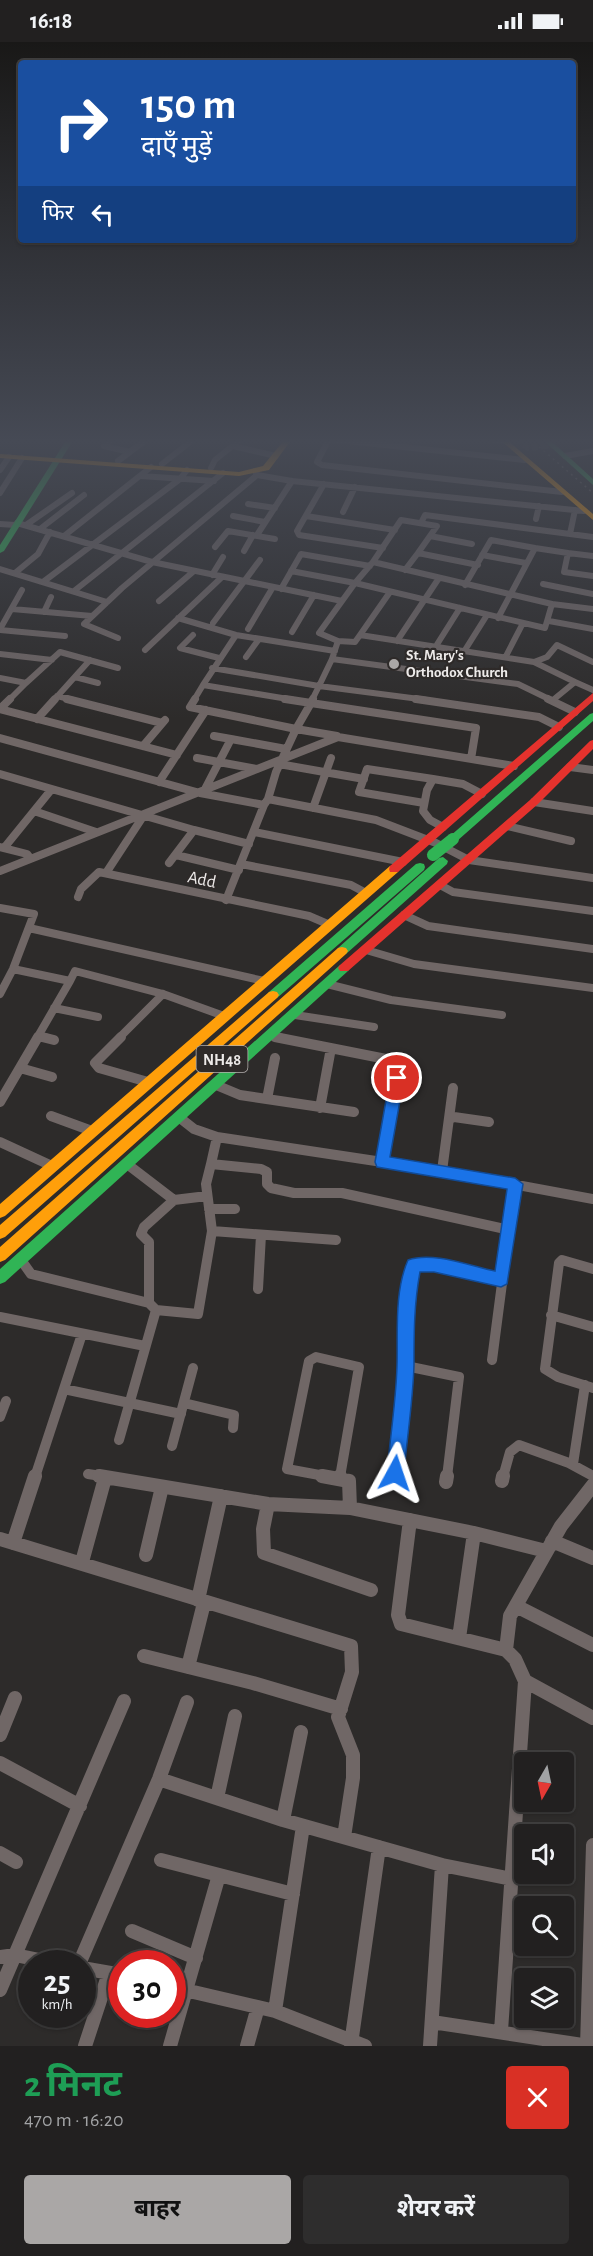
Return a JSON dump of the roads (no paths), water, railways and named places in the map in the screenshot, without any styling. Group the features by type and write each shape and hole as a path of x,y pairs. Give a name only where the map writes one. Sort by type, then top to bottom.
{"main road":[{"path":"0,551 14,533"},
{"path":"0,1212 593,696"},
{"name":"NH48","path":"457,842 593,717"},
{"name":"NH48","path":"0,1233 438,858 593,729"},
{"path":"0,1278 404,915 534,802 593,743"},
{"name":"NH48","path":"0,1256 438,858"}],"street":[{"path":"15,573 38,554 50,533"},
{"path":"52,533 194,572 342,601"},
{"path":"64,536 69,533"},
{"path":"43,582 110,533"},
{"path":"74,591 148,533"},
{"path":"118,638 84,624 185,533"},
{"path":"215,546 227,533"},
{"path":"238,533 275,538"},
{"path":"244,551 257,533"},
{"path":"298,533 299,535 383,548"},
{"path":"390,592 355,642 338,640 319,633 393,533"},
{"path":"405,570 432,533"},
{"path":"559,533 593,537"},
{"path":"430,536 472,544"},
{"path":"465,585 491,540 593,556"},
{"path":"498,618 512,596 535,548"},
{"path":"418,553 478,565"},
{"path":"568,553 564,572 593,576"},
{"path":"248,629 301,554 405,570 512,596 593,609"},
{"path":"482,555 526,564"},
{"path":"212,575 223,557"},
{"path":"213,623 260,560"},
{"path":"0,569 107,602"},
{"path":"291,571 358,583 545,628 549,621 552,604"},
{"path":"159,601 194,572"},
{"path":"144,650 222,577"},
{"path":"397,641 439,578"},
{"path":"543,585 593,594"},
{"path":"467,596 473,587"},
{"path":"22,590 0,630 65,636"},
{"path":"292,632 314,595"},
{"path":"44,612 51,597"},
{"path":"436,646 460,608"},
{"path":"12,609 92,616"},
{"path":"465,650 487,615"},
{"path":"178,618 236,635 335,651"},
{"path":"549,621 593,629"},
{"path":"506,656 524,623"},
{"path":"360,634 534,662 593,690"},
{"path":"193,635 180,648 219,658"},
{"path":"236,635 212,668 190,707 296,729 514,766"},
{"path":"246,657 259,639"},
{"path":"226,900 280,762 332,659 338,640"},
{"path":"534,662 547,657 558,642 593,662"},
{"path":"0,709 60,652 118,668"},
{"path":"0,654 52,660"},
{"path":"332,659 518,684 575,712"},
{"path":"37,719 90,660"},
{"path":"212,668 319,686 502,710 539,717 559,727"},
{"path":"75,677 98,683"},
{"path":"0,678 26,684"},
{"path":"553,700 575,682"},
{"path":"203,685 476,728 471,759"},
{"path":"57,696 164,721 143,746"},
{"path":"0,709 177,755"},
{"path":"159,782 207,710"},
{"path":"214,736 286,749"},
{"path":"0,871 280,762 338,736"},
{"path":"0,738 202,792 313,808 376,820 428,840 469,860 593,878"},
{"path":"202,792 231,739"},
{"path":"197,758 258,769"},
{"path":"313,808 332,758"},
{"path":"280,762 364,779"},
{"path":"570,767 593,770"},
{"path":"424,804 359,792 367,769 463,784 482,794"},
{"path":"1,775 249,844"},
{"path":"433,779 427,790 423,811 430,820 443,827"},
{"path":"30,858 27,854 2,847 51,789"},
{"path":"534,802 593,812"},
{"path":"34,811 96,832"},
{"path":"78,897 81,889 95,875 99,872 106,873 144,815"},
{"path":"507,826 571,841"},
{"path":"169,863 194,830"},
{"path":"254,832 403,862"},
{"path":"176,855 351,885 366,893"},
{"name":"Add","path":"106,873 309,916 330,925"},
{"path":"440,885 453,892 593,911"},
{"path":"0,908 34,914 13,969 0,994"},
{"path":"404,915 428,926 593,949"},
{"path":"29,928 264,981"},
{"path":"366,950 381,957 414,964 593,987"},
{"path":"13,969 70,981"},
{"path":"0,1102 75,971 163,994 224,1016"},
{"path":"327,984 346,991 419,1004 502,1015"},
{"path":"148,1082 99,1068 95,1063 163,994"},
{"path":"54,1008 98,1017"},
{"path":"295,1015 375,1028"},
{"path":"38,1036 54,1040"},
{"path":"271,1036 386,1059"},
{"path":"320,1108 331,1048"},
{"path":"267,1099 275,1058"},
{"path":"20,1068 52,1077"},
{"path":"382,1162 397,1078"},
{"path":"0,1081 11,1084"},
{"path":"216,1085 231,1093 354,1112"},
{"path":"442,1171 453,1088"},
{"path":"51,1116 92,1131"},
{"path":"449,1119 454,1117 489,1122"},
{"path":"180,1118 194,1129 217,1137 442,1171 593,1199"},
{"path":"21,1260 31,1274 153,1307 198,1314 212,1231 206,1184 217,1137"},
{"path":"0,1142 52,1166"},
{"path":"127,1164 174,1200"},
{"path":"211,1164 261,1169 267,1172 267,1184 270,1188 294,1193 342,1193 510,1230"},
{"path":"492,1360 515,1184"},
{"path":"119,1440 145,1346 153,1307 149,1242 141,1234 144,1227 174,1200 207,1196"},
{"path":"209,1209 235,1209"},
{"path":"212,1231 336,1240"},
{"path":"258,1289 261,1235"},
{"path":"573,1464 589,1386 558,1377 545,1369 551,1315 562,1260 593,1269"},
{"path":"395,1473 405,1366 404,1343 408,1293 414,1265 434,1265 501,1279"},
{"path":"551,1315 593,1327"},
{"path":"0,1317 145,1346"},
{"path":"13,1543 82,1335"},
{"path":"340,1478 359,1367 316,1357 309,1361 287,1469 340,1478 351,1485 350,1508"},
{"path":"405,1366 459,1377 446,1482"},
{"path":"172,1446 193,1368"},
{"path":"63,1389 130,1403 234,1415 233,1428"},
{"path":"0,1417 6,1401"},
{"path":"502,1481 510,1452 519,1445 573,1464 593,1476"},
{"path":"88,1474 268,1504 350,1508 549,1546 593,1558"},
{"path":"82,1562 105,1478"},
{"path":"506,1650 510,1616 549,1546 593,1485"},
{"path":"146,1554 162,1487"},
{"path":"188,1667 221,1496"},
{"path":"268,1504 262,1545 268,1556 371,1590"},
{"path":"410,1520 399,1621 405,1626 506,1650 514,1659 525,1681 501,2031"},
{"path":"459,1638 474,1533"},
{"path":"0,1539 82,1562 351,1646 354,1663 338,1726 352,1746 352,1771 344,1837"},
{"path":"516,1606 593,1645"},
{"path":"144,1656 341,1709"},
{"path":"525,1681 593,1718"},
{"path":"0,1735 15,1698"},
{"path":"0,1989 7,1956 80,1806 123,1701"},
{"path":"85,1950 159,1779 187,1702"},
{"path":"217,1798 235,1716"},
{"path":"284,1820 301,1732"},
{"path":"0,1763 80,1806"},
{"path":"159,1779 303,1826 442,1866 512,1880"},
{"path":"275,2011 303,1826"},
{"path":"432,2022 588,2046 593,1845"},
{"path":"186,1989 275,2011 356,2044 379,1847"},
{"path":"0,1853 16,1862"},
{"path":"161,1860 293,1894"},
{"path":"430,2046 442,1866"},
{"path":"186,1977 196,1959 219,1875"},
{"path":"132,1931 196,1959"},
{"path":"85,2046 108,1993"},
{"path":"247,2046 258,2007"},
{"path":"170,2046 173,2028"}],"place":[{"name":"St. Mary's Orthodox Church","path":"394,664"}]}
